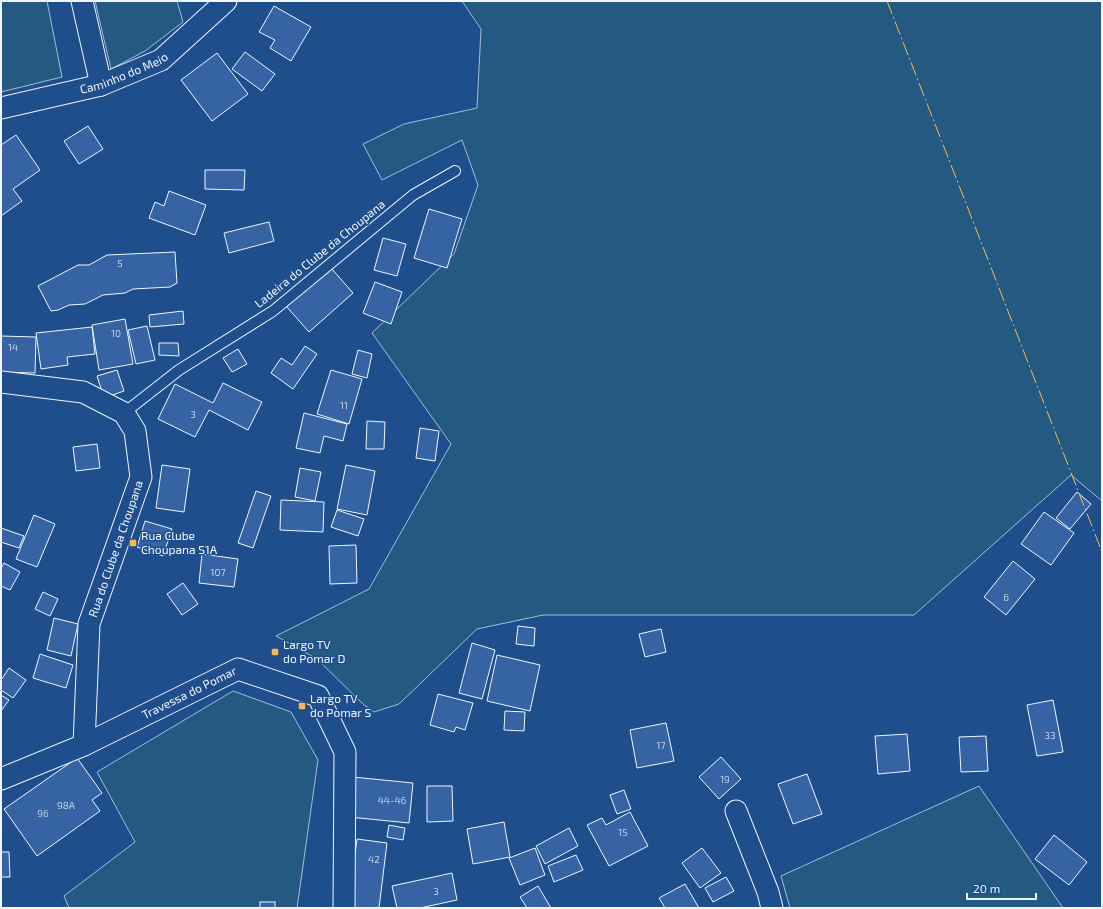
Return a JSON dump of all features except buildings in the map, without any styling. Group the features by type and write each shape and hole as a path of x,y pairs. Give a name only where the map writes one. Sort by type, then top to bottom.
{"street":[{"path":"82,1 101,85"},
{"name":"Caminho do Meio","path":"1,108 101,85 162,60 226,1"},
{"path":"1,382 83,392 124,413"},
{"name":"Rua do Clube da Choupana","path":"84,745 89,624 141,477 135,431 124,413"},
{"name":"Travessa do Pomar","path":"1,779 84,745 238,669 318,696 345,752 344,908"},
{"path":"736,811 768,892 772,908"}],"lane":[{"name":"Ladeira do Clube da Choupana","path":"124,413 180,370 273,311 413,195 456,171"}],"shaded area":[{"path":"1,1 47,1 62,77 1,92"},
{"path":"95,1 177,1 183,22 145,51 111,69"},
{"path":"462,1 1102,1 1102,501 1071,475 914,615 543,615 477,629 399,704 374,712 363,704 317,659 276,636 369,589 451,444 372,333 454,254 478,185 462,140 382,180 363,144 404,124 477,108 481,29"},
{"path":"233,691 291,712 318,760 297,908 69,908 64,896 135,842 97,772"},
{"path":"979,786 1063,908 790,908 781,876"}],"power":[{"path":"887,1 1102,552"}],"place":[{"name":"Rua Clube Choupana S1A","path":"133,543"},
{"name":"Largo TV do Pomar D","path":"275,652"},
{"name":"Largo TV do Pomar S","path":"302,706"}]}
